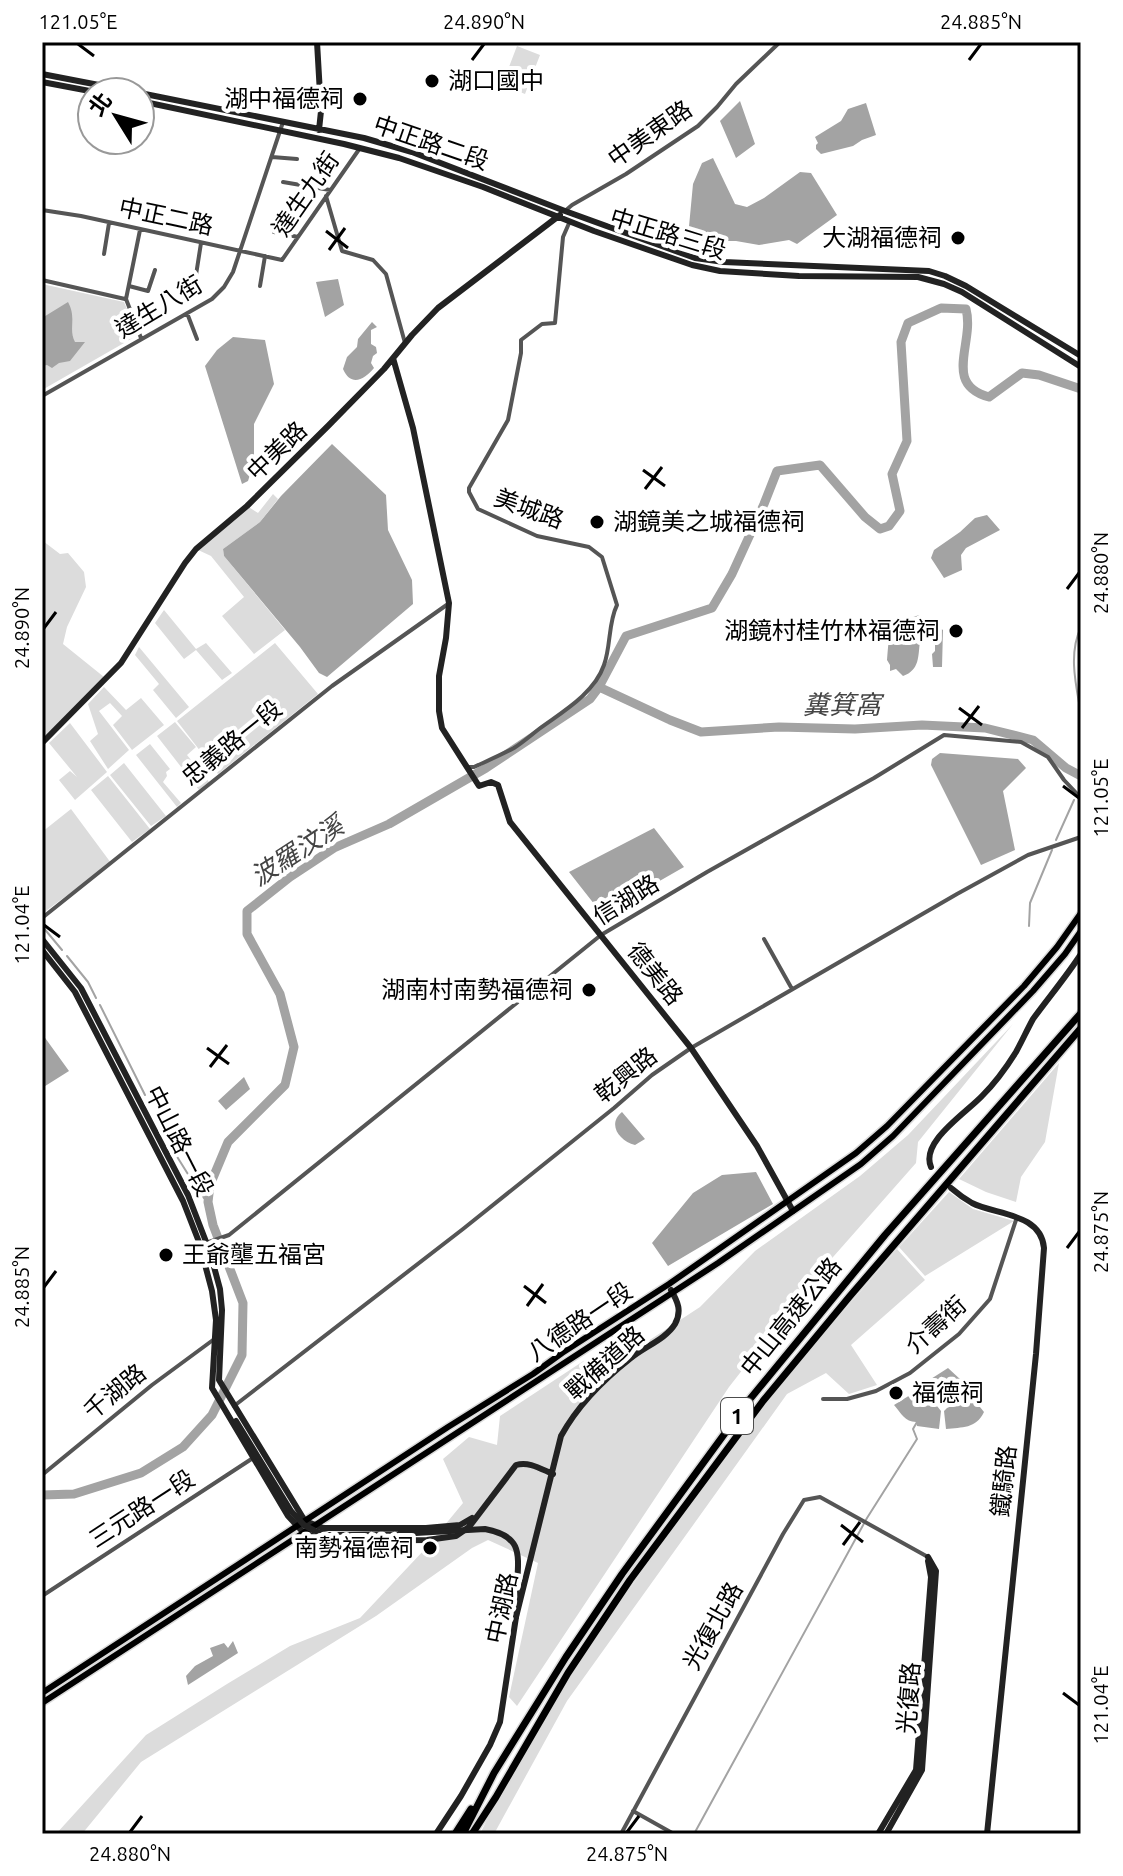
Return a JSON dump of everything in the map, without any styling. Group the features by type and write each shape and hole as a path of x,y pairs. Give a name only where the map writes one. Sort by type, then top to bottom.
{"highway":[{"name":"中山高速公路","path":"463,1834 494,1773 566,1657 622,1574 750,1399 894,1225 1081,1013"},
{"name":"中山高速公路","path":"475,1834 568,1673 630,1580 763,1401 1081,1028"},
{"path":"455,1834 494,1773"}],"main road":[{"name":"八德路一段","path":"42,1703 539,1380 856,1153 887,1126 1024,986 1081,913"},
{"name":"八德路一段","path":"42,1693 562,1353 718,1263 861,1164 893,1136 1033,991 1081,931"}],"street":[{"path":"317,42 321,111 317,138"},
{"path":"769,42 775,47"},
{"name":"中美東路","path":"565,211 698,126 780,42"},
{"name":"中正路二段","path":"42,74 76,80"},
{"path":"42,82 76,88"},
{"name":"中正路二段","path":"156,96 364,138 412,152 565,211"},
{"name":"中正路二段","path":"156,104 399,158 558,217"},
{"name":"達生八街","path":"42,396 212,299 224,287 233,272 283,122"},
{"name":"達生九街","path":"282,260 360,148"},
{"path":"272,157 297,159"},
{"path":"283,182 330,190"},
{"path":"326,196 342,251 373,260 386,274 405,343"},
{"name":"中正二路","path":"42,210 282,260"},
{"name":"中美路","path":"42,743 121,663 196,549 247,506 351,403 438,308 565,211"},
{"name":"中正路三段","path":"565,211 695,258 929,271 966,286 1081,356"},
{"name":"中正路三段","path":"558,217 674,259 720,271 930,279 962,292 1081,367"},
{"name":"美城路","path":"468,770 514,748 574,704 594,684 605,663 610,625 617,605 602,557 589,547 537,536 490,515 478,509 469,492 508,420 521,340 542,324 555,323 563,237 570,221"},
{"path":"104,254 109,223"},
{"path":"140,230 126,299 141,338"},
{"path":"274,232 298,237"},
{"path":"196,275 201,243"},
{"path":"260,286 265,256"},
{"path":"129,286 148,291 155,270"},
{"path":"42,280 126,299"},
{"path":"187,313 197,339"},
{"path":"393,358 413,428 449,603 439,676 442,728 468,770"},
{"name":"忠義路一段","path":"42,918 332,686 449,603"},
{"name":"信湖路","path":"206,1243 229,1235 601,935 944,735 1021,742 1048,757 1081,798"},
{"name":"德美路","path":"468,770 479,786 491,782 498,785 510,822 691,1048 757,1146 793,1211"},
{"name":"乾興路","path":"234,1406 463,1229 652,1075 691,1048 1028,855 1081,837"},
{"name":"中山路一段","path":"42,939 92,1006 188,1195 220,1289 219,1380 234,1406"},
{"path":"764,939 792,989"},
{"name":"中山路一段","path":"42,950 75,992 180,1193 199,1242 212,1291 216,1320 212,1388 226,1411"},
{"path":"931,1167 929,1153 940,1135 998,1078 1033,1021 1081,954"},
{"name":"鐵騎路","path":"951,1188 974,1204 1030,1224 1038,1232 1044,1248 987,1834"},
{"name":"介壽街","path":"823,1399 847,1399 876,1391 910,1373 959,1334 990,1299 1017,1217"},
{"name":"戰備道路","path":"553,1474 561,1436 582,1403 631,1358 674,1326 679,1314 679,1302 670,1288"},
{"name":"千湖路","path":"42,1475 152,1385 213,1340"},
{"path":"234,1406 236,1421"},
{"path":"234,1406 305,1521 323,1528 426,1528 460,1525 478,1513"},
{"path":"226,1411 296,1527 324,1541 427,1540 456,1536 469,1527 516,1465 530,1464 553,1474"},
{"path":"226,1411 236,1421 291,1511 299,1521 315,1531 328,1535 358,1535 485,1529 507,1537 515,1546 520,1561 516,1617"},
{"name":"三元路一段","path":"42,1596 261,1452"},
{"name":"中湖路","path":"436,1834 483,1757 500,1722 516,1617 553,1474"},
{"name":"光復北路","path":"621,1834 804,1500 820,1497 928,1557"},
{"name":"光復路","path":"878,1834 916,1770 931,1577 928,1557"},
{"name":"光復路","path":"886,1834 922,1770 936,1571 928,1557"},
{"path":"184,1600 189,1607"},
{"path":"633,1811 674,1834"}],"shaded area":[{"path":"517,46 540,55 525,94 502,85"},
{"path":"740,101 755,144 736,158 720,121"},
{"path":"866,103 876,135 853,146 821,154 816,149 818,143 815,137 841,121 848,109"},
{"path":"713,158 735,204 747,207 800,172 811,173 837,215 797,244 789,240 759,245 736,241 699,241 688,237 693,184 702,163"},
{"path":"338,279 344,305 325,317 316,282"},
{"path":"42,284 124,302 138,335 42,390"},
{"path":"68,302 75,342 85,342 70,361 52,368 42,366 42,318"},
{"path":"372,322 377,327 371,330 371,344 376,347 377,353 371,363 374,368 366,376 354,380 343,369 347,357 357,347 358,339"},
{"path":"233,337 265,340 274,384 254,424 254,462 248,481 242,484 205,366 217,350"},
{"path":"332,444 386,495 388,530 412,580 413,604 327,677 319,673 224,556 223,549 260,522"},
{"path":"273,494 278,499 260,522 223,549 224,556 285,630 254,654 222,616 244,597 211,556 196,549 247,506 258,513"},
{"path":"42,495 45,514 43,541 60,554 68,553 84,572 86,587 67,627 63,644 104,677 42,739"},
{"path":"987,515 1000,530 966,548 961,555 962,570 944,578 931,558 934,550 975,518"},
{"path":"164,610 196,649 206,643 232,673 222,680 196,650 184,659 155,623"},
{"path":"919,615 943,630 942,667 933,667 935,644 930,640 920,641 913,670 903,676 896,669 890,671 887,660 892,630 901,622"},
{"path":"275,643 318,694 218,774 177,721"},
{"path":"139,647 189,707 176,718 153,690 159,684 135,655"},
{"path":"104,687 126,710 141,698 164,725 132,750 113,725 122,716 110,703 99,711 129,750 108,769 90,741 98,734 88,704"},
{"path":"175,722 196,747 187,755 209,782 199,790 157,736"},
{"path":"70,723 107,772 75,800 59,780 70,771 77,777 49,743"},
{"path":"150,744 170,769 163,782 181,803 177,807 136,755"},
{"path":"940,753 1018,759 1026,768 1003,791 1015,850 981,865 931,765 932,759"},
{"path":"124,763 166,816 151,826 110,775"},
{"path":"108,776 150,829 132,842 91,790"},
{"path":"71,809 111,863 42,914 42,832"},
{"path":"654,828 684,867 602,914 569,872"},
{"path":"1013,1024 918,1142 916,1163 811,1282 729,1387 517,1706 509,1697 538,1563 488,1540 376,1616 141,1762 82,1834 56,1834 146,1735 290,1646 360,1618 463,1503 443,1459 469,1437 497,1445 500,1416 585,1360 613,1364 700,1307 755,1251 860,1176 908,1135"},
{"path":"42,1036 69,1071 42,1088"},
{"path":"1059,1063 1045,1142 1021,1177 1016,1202 959,1179"},
{"path":"244,1077 250,1089 226,1110 218,1101"},
{"path":"622,1112 645,1139 635,1145 624,1140 615,1127"},
{"path":"756,1172 773,1204 668,1266 652,1243 693,1193 722,1175"},
{"path":"949,1192 973,1209 1014,1221 925,1276 899,1247"},
{"path":"897,1249 925,1280 851,1345 877,1385 849,1394 826,1373 787,1394 567,1701 494,1834 480,1834 510,1772 569,1673 780,1385"},
{"path":"948,1368 961,1380 966,1391 943,1399 923,1384"},
{"path":"915,1392 941,1411 939,1429 917,1426 894,1405"},
{"path":"972,1397 984,1412 981,1418 968,1426 946,1429 944,1411"},
{"path":"233,1641 238,1653 188,1685 186,1676 195,1666 213,1656 210,1648 224,1643 228,1648"}],"waterway":[{"name":"波羅汶溪","path":"42,1495 74,1494 141,1473 183,1447 212,1415 242,1355 243,1303 213,1225 208,1202 210,1185 228,1142 285,1085 294,1047 280,994 247,934 247,911 334,848 389,824 486,768 590,699 626,636 712,608 732,574 777,471 820,465 865,517 880,529 889,526 900,511 892,474 907,441 901,342 908,323 941,308 966,309 968,322 963,372 967,383 975,391 989,397 1022,373 1039,375 1081,389"},
{"path":"1081,627 1074,659 1081,714"},
{"name":"糞箕窩","path":"599,687 701,732 779,727 855,729 922,725 985,728 1033,740 1066,768 1081,776"},
{"path":"1079,788 1081,782"},
{"path":"1056,840 1074,800"},
{"path":"1029,926 1030,903 1052,850"},
{"path":"42,926 62,950"},
{"path":"67,956 88,982 96,998"},
{"path":"100,1005 145,1095"},
{"path":"176,1155 208,1202"},
{"path":"694,1834 867,1518 917,1439 913,1429 917,1422"}],"place":[{"name":"湖口國中","path":"432,81"},
{"name":"湖中福德祠","path":"360,99"},
{"name":"大湖福德祠","path":"958,238"},
{"name":"湖鏡美之城福德祠","path":"597,522"},
{"name":"湖鏡村桂竹林福德祠","path":"956,631"},
{"name":"湖南村南勢福德祠","path":"589,990"},
{"name":"王爺壟五福宮","path":"166,1255"},
{"name":"福德祠","path":"896,1393"},
{"name":"南勢福德祠","path":"430,1548"}]}
